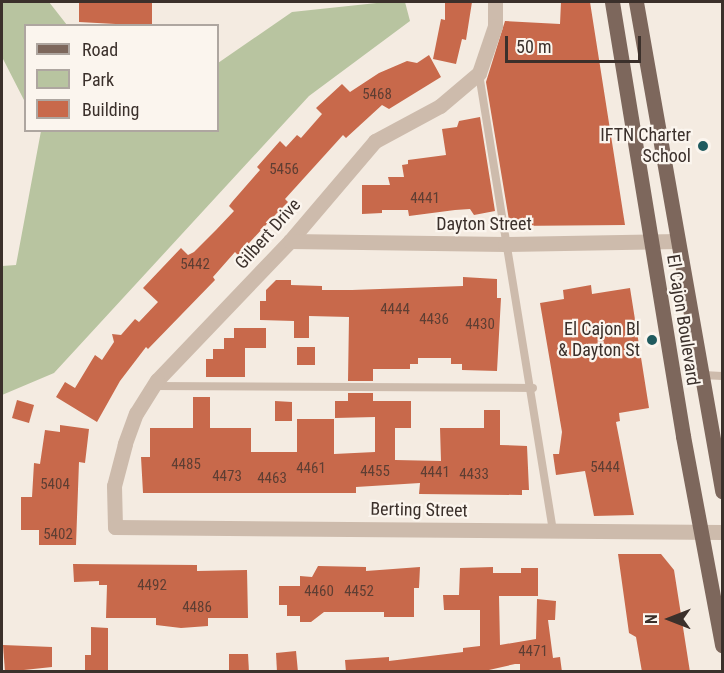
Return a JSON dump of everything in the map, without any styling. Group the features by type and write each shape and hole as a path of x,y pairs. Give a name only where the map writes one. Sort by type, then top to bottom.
{"main road":[{"name":"El Cajon Boulevard","path":"612,2 650,240 723,645"},
{"name":"El Cajon Boulevard","path":"636,2 723,491"}],"street":[{"path":"479,73 495,26 495,2"},
{"name":"Gilbert Drive","path":"115,527 114,486 125,444 136,413 154,386 290,241 375,141 440,106 479,73"},
{"name":"Dayton Street","path":"290,241 505,244 678,241"},
{"name":"Berting Street","path":"115,527 723,532"}],"lane":[{"path":"479,73 505,244 533,388 552,531"},
{"path":"703,375 723,376"},
{"path":"154,386 533,388"}],"green space":[{"path":"2,2 49,2 66,24 24,24 24,100 2,57"},
{"path":"405,2 410,21 309,96 54,373 2,395 2,266 16,265 41,132 219,132 219,62 292,12"}],"building":[{"path":"79,2 152,2 152,24 79,22"},
{"path":"445,2 472,2 466,40 462,39 456,64 433,59 441,19 445,20"},
{"path":"561,2 590,2 625,225 510,226 486,82 505,21 560,24"},
{"path":"429,55 441,77 389,109 382,105 346,138 343,135 285,199 288,202 238,255 235,252 213,277 215,280 148,349 146,347 120,381 97,422 56,397 65,382 75,388 95,355 102,360 114,342 112,334 121,335 135,319 139,322 158,302 143,288 181,248 188,255 194,252 216,230 234,211 229,206 260,170 257,167 280,141 286,147 297,135 301,138 322,114 316,108 342,84 350,92 379,73 407,61 417,63"},
{"path":"480,117 495,211 474,215 470,209 409,216 408,210 382,210 382,213 362,214 362,185 390,185 388,177 404,177 402,165 408,164 408,160 446,155 442,129 457,127 459,121"},
{"path":"463,277 497,279 497,298 501,298 497,371 462,370 462,364 451,364 451,358 418,358 418,364 410,364 410,369 373,369 373,381 348,381 349,317 309,316 309,338 294,338 294,321 260,320 260,301 266,301 266,290 276,280 291,280 291,285 322,286 322,290 352,290 463,286"},
{"path":"591,285 592,294 630,288 649,408 619,413 620,421 616,422 634,515 594,516 585,471 556,475 553,454 559,454 562,432 540,303 564,299 563,290"},
{"path":"234,328 266,328 266,348 245,348 245,377 206,377 206,359 213,359 213,349 224,349 224,338 234,338"},
{"path":"297,347 315,347 315,365 297,365"},
{"path":"348,393 373,393 373,401 411,401 411,428 395,428 395,460 441,461 440,428 484,428 484,410 500,410 500,445 527,446 529,490 522,490 522,495 419,494 420,483 356,487 356,493 143,493 141,457 150,457 150,428 193,428 193,397 210,397 210,428 251,428 251,452 297,452 297,419 334,419 334,454 375,452 375,417 335,418 335,401 348,401"},
{"path":"17,400 34,405 29,423 12,418"},
{"path":"275,401 292,402 292,421 275,421"},
{"path":"60,425 89,429 85,463 79,462 76,545 39,545 39,530 21,530 21,497 32,497 34,463 40,464 45,430 60,432"},
{"path":"618,554 661,554 674,570 690,672 642,672 636,637 629,633"},
{"path":"73,564 197,565 197,571 247,570 248,618 208,618 208,626 181,628 156,625 156,618 106,618 107,585 99,585 99,581 74,582"},
{"path":"318,566 366,567 366,571 420,567 419,588 414,588 414,617 384,617 384,612 324,612 311,622 300,622 300,616 287,616 287,605 279,605 279,586 300,586 300,576 312,577"},
{"path":"493,567 493,573 521,573 521,568 538,568 538,596 499,596 500,645 536,639 537,599 556,601 555,620 548,620 553,658 560,657 562,672 520,672 520,664 515,664 480,672 346,672 345,660 389,657 389,661 463,652 463,648 480,646 480,610 444,610 443,595 459,595 460,568"},
{"path":"91,627 108,628 108,672 85,672 85,655 91,655"},
{"path":"3,645 52,647 52,667 5,672"},
{"path":"296,651 298,672 277,672 276,653"},
{"path":"229,654 248,654 249,672 229,672"}],"place":[{"name":"IFTN Charter School","path":"703,146"},
{"name":"El Cajon Bl & Dayton St","path":"652,340"}]}
